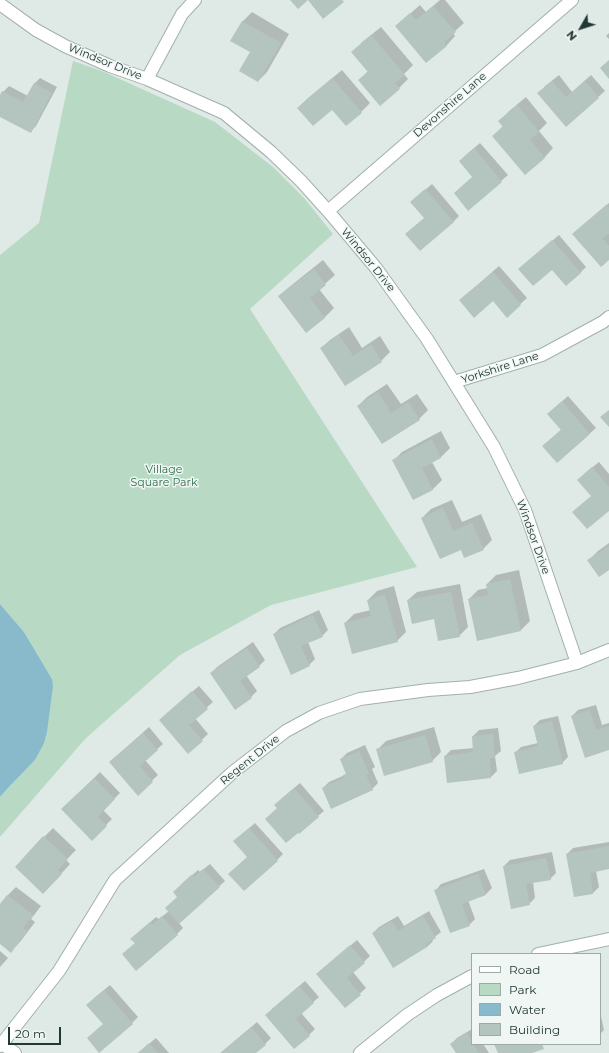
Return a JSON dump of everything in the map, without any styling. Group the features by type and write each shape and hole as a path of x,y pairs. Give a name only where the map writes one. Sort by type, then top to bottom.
{"street":[{"path":"147,79 182,14 195,0"},
{"name":"Devonshire Lane","path":"328,211 572,0"},
{"name":"Windsor Drive","path":"0,4 36,30 65,46 110,66 147,79 224,113 276,157 301,181 328,211 376,268 427,339 494,447 525,510 577,663"},
{"name":"Yorkshire Lane","path":"454,382 542,355 603,322 609,317"},
{"name":"Regent Drive","path":"1,1045 59,971 115,880 233,772 286,731 318,713 360,699 428,690 470,687 518,678 577,663 609,650"},
{"path":"543,953 609,939"},
{"path":"360,1053 407,1015 437,995 471,977"},
{"path":"1,1045 14,1053"}],"green space":[{"name":"Village Square Park","path":"73,61 102,71 215,122 273,167 304,198 333,234 250,309 417,567 271,605 180,655 86,738 0,837 0,797 35,760 52,679 24,632 0,604 0,255 39,223"}],"water":[{"path":"0,604 24,632 52,679 53,686 47,732 44,743 35,760 0,797"}],"building":[{"path":"290,0 308,0 298,9"},
{"path":"308,0 342,0 344,2 323,19"},
{"path":"433,6 456,32 444,42 447,46 426,63 395,26 410,13 416,20"},
{"path":"242,21 281,43 258,82 239,71 250,52 230,41"},
{"path":"371,35 405,75 395,83 400,89 380,106 358,80 368,72 351,52"},
{"path":"609,60 609,79 600,68"},
{"path":"332,78 362,113 346,126 332,110 313,126 297,108"},
{"path":"552,81 566,97 585,81 599,98 566,127 537,93"},
{"path":"34,83 52,93 31,133 0,117 0,95 2,91 23,102"},
{"path":"517,105 539,132 530,140 545,158 525,175 492,136 503,127 498,121"},
{"path":"474,148 502,182 468,211 454,193 472,177 459,161"},
{"path":"425,189 454,222 420,251 405,234 424,218 410,202"},
{"path":"606,205 609,208 609,233 602,238 609,246 609,260 601,267 572,234"},
{"path":"552,240 581,273 566,286 552,270 533,286 518,269"},
{"path":"314,269 326,285 310,298 325,318 306,333 278,296"},
{"path":"493,272 521,305 507,318 493,301 474,318 459,300"},
{"path":"339,335 353,356 371,344 382,362 345,386 320,348"},
{"path":"378,392 391,413 408,402 420,420 382,444 357,406"},
{"path":"562,401 590,434 557,463 542,446 561,430 547,414"},
{"path":"609,410 609,427 600,417"},
{"path":"432,439 441,458 422,468 433,490 413,500 392,460"},
{"path":"592,467 609,487 609,511 587,529 572,512 591,496 577,480"},
{"path":"443,508 453,531 472,523 484,550 464,558 461,550 440,559 421,518"},
{"path":"609,546 609,570 599,577 587,560"},
{"path":"510,579 521,631 477,641 468,599 488,595 486,584"},
{"path":"451,592 460,637 438,641 434,619 412,624 407,600"},
{"path":"385,595 398,642 352,654 344,623 371,616 367,600"},
{"path":"313,615 323,637 301,646 310,666 291,675 273,634"},
{"path":"247,648 260,667 240,681 252,698 235,710 210,673"},
{"path":"192,691 208,709 189,725 203,741 188,754 159,720"},
{"path":"590,710 596,730 609,726 609,750 585,758 571,716"},
{"path":"552,721 563,764 519,774 514,752 538,746 533,726"},
{"path":"143,733 158,750 140,766 153,782 138,796 109,762"},
{"path":"493,734 495,758 490,758 491,778 447,783 444,756 473,752 472,736"},
{"path":"425,735 433,762 384,776 376,749"},
{"path":"359,751 369,773 366,775 373,790 331,809 322,788 344,778 343,775 346,774 340,759"},
{"path":"94,778 115,799 98,817 107,826 92,841 61,809"},
{"path":"294,788 319,817 286,843 265,819 277,808 274,805"},
{"path":"249,828 278,861 244,891 228,874 247,857 233,841"},
{"path":"43,836 68,859 58,870 62,874 43,894 15,867"},
{"path":"609,846 609,869 590,873 593,894 574,897 566,854"},
{"path":"546,858 551,880 526,884 530,905 511,909 503,866"},
{"path":"203,869 220,887 179,924 165,908 177,897 173,892 191,875 194,877"},
{"path":"478,874 486,895 462,904 470,926 450,933 434,890"},
{"path":"7,895 33,915 23,928 27,931 11,953 0,944 0,904"},
{"path":"162,916 178,935 136,971 122,954 135,943 130,939 150,922 152,925"},
{"path":"423,916 436,938 426,944 427,947 393,968 372,933 392,921 398,931"},
{"path":"350,945 365,963 347,978 361,995 345,1008 316,974"},
{"path":"299,986 314,1003 296,1019 310,1036 294,1049 265,1015"},
{"path":"104,990 133,1024 99,1053 87,1038 103,1024 86,1005"},
{"path":"251,1027 266,1045 256,1053 220,1053"},
{"path":"467,1033 471,1040 471,1045 474,1045 479,1053 456,1053 450,1044"},
{"path":"149,1043 158,1053 138,1053"},
{"path":"494,1045 542,1045 544,1049 532,1053 498,1053"}]}
